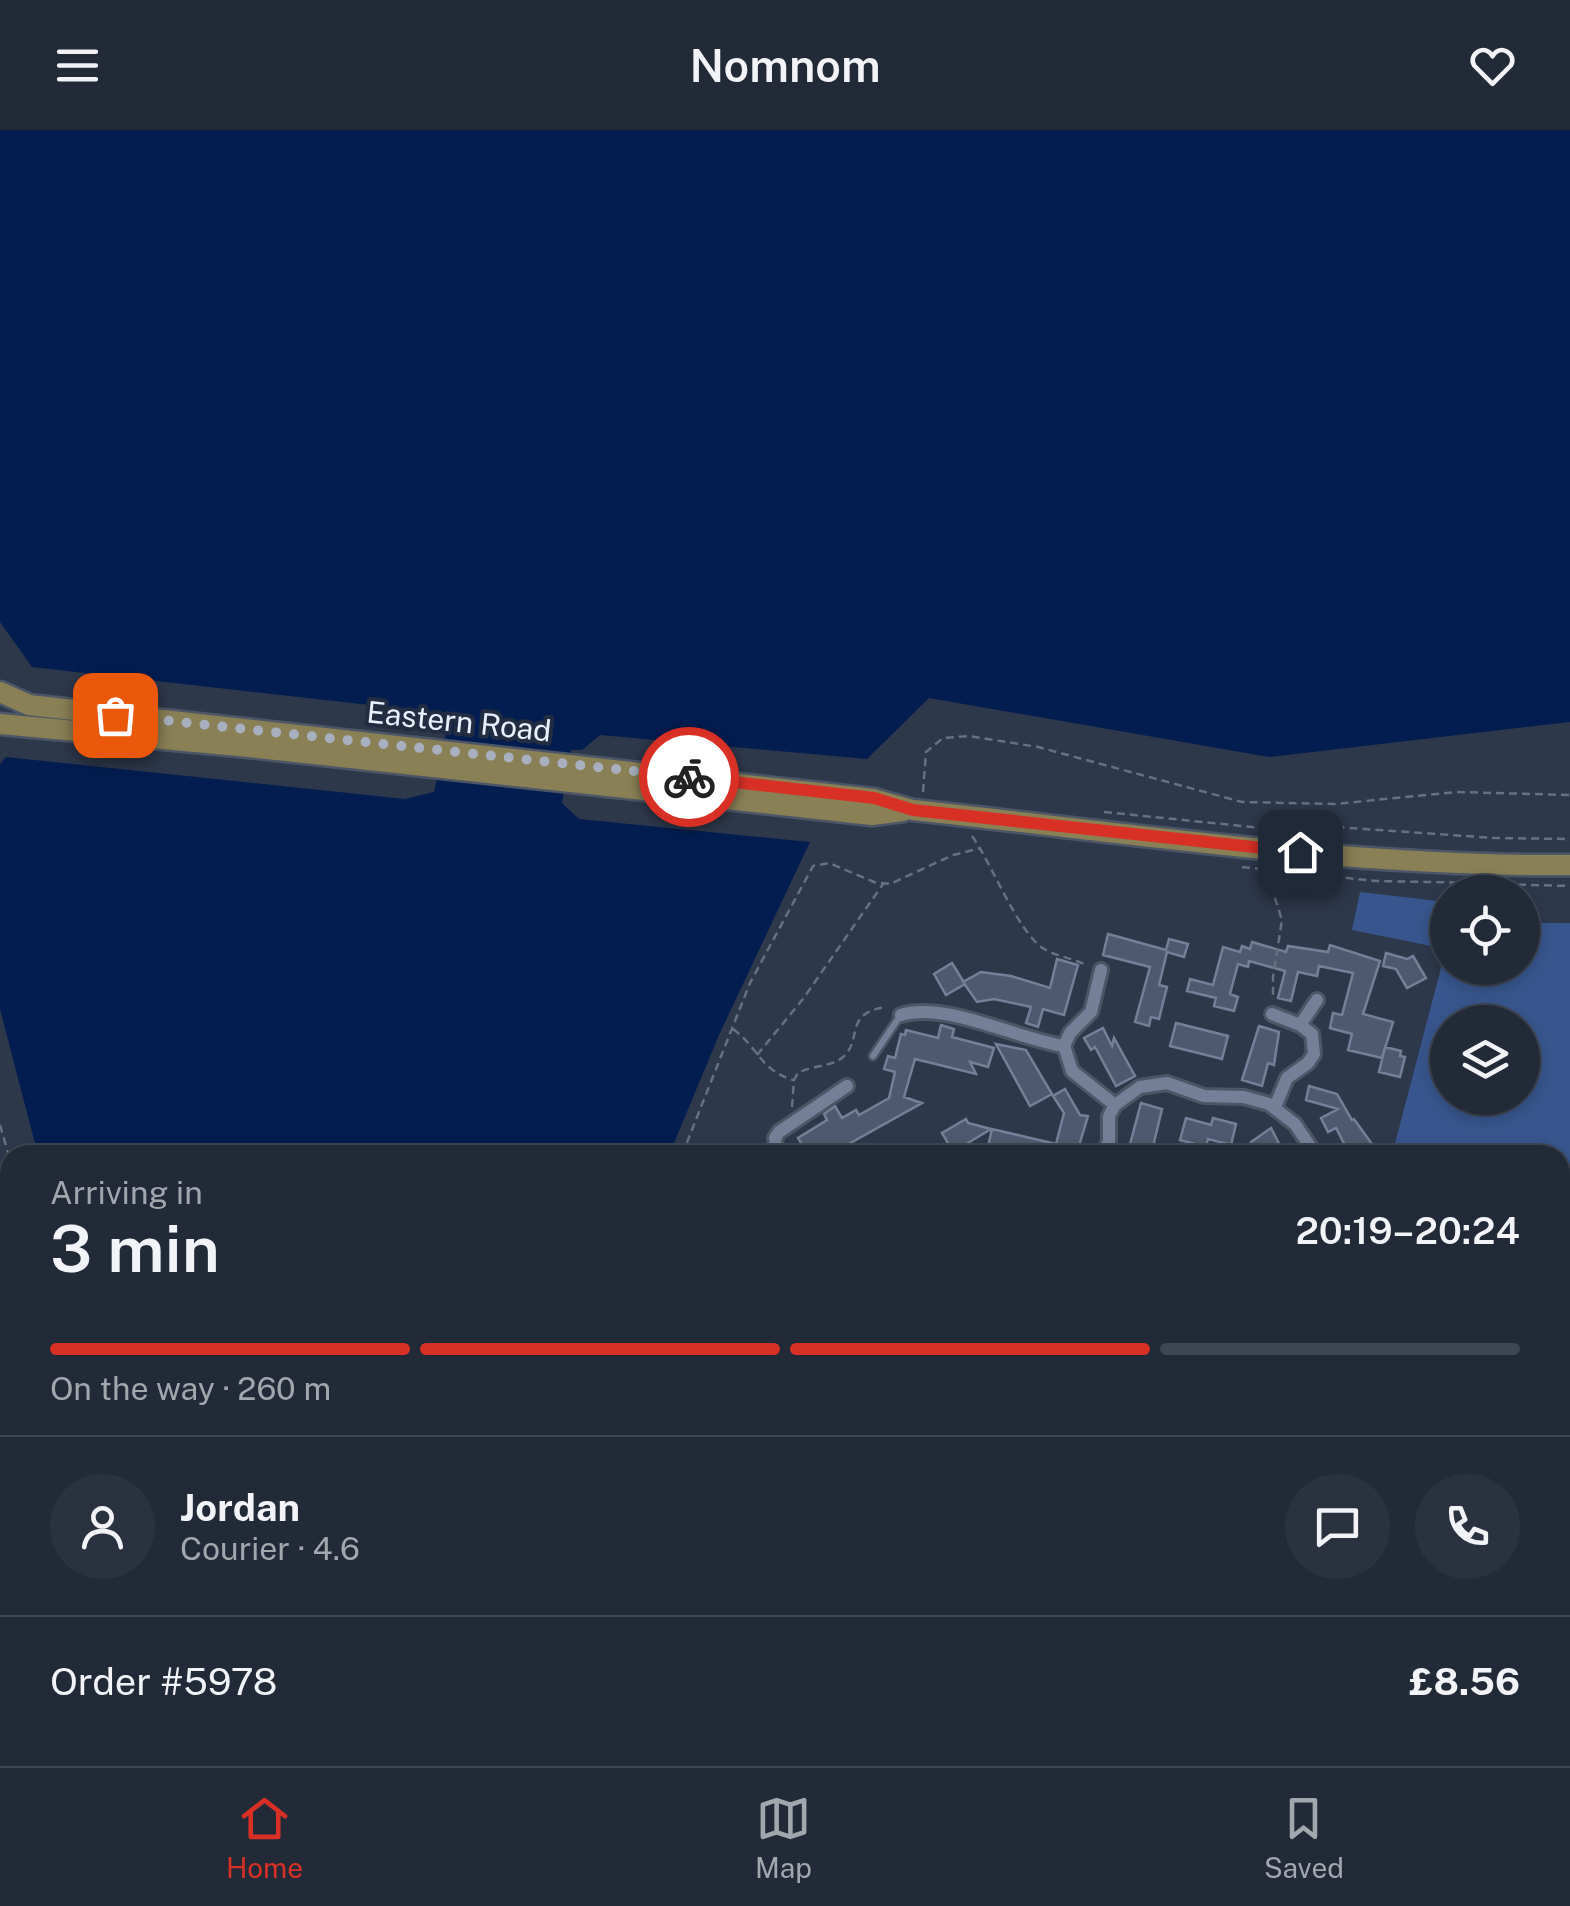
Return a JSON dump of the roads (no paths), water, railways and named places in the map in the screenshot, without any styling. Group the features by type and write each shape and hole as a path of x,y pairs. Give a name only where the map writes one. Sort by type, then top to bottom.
{"main road":[{"name":"Eastern Road","path":"0,692 28,706 343,748 622,779 872,815 918,802 1334,856 1472,865 1570,865"},
{"name":"Eastern Road","path":"0,724 343,748"}],"street":[{"path":"1102,970 1091,1012 1070,1033 1064,1046 1072,1070 1115,1104"},
{"path":"1300,1025 1317,1000"},
{"path":"1272,1011 1312,1034 1314,1054 1287,1078 1274,1107"},
{"path":"901,1015 951,1013 1019,1036 1064,1046"},
{"path":"1108,1145 1109,1116 1115,1104 1140,1087 1168,1083 1204,1096 1244,1097 1274,1107 1296,1124 1310,1145"},
{"path":"776,1145 778,1132 847,1086"}],"lane":[{"path":"873,1056 901,1015"}]}
